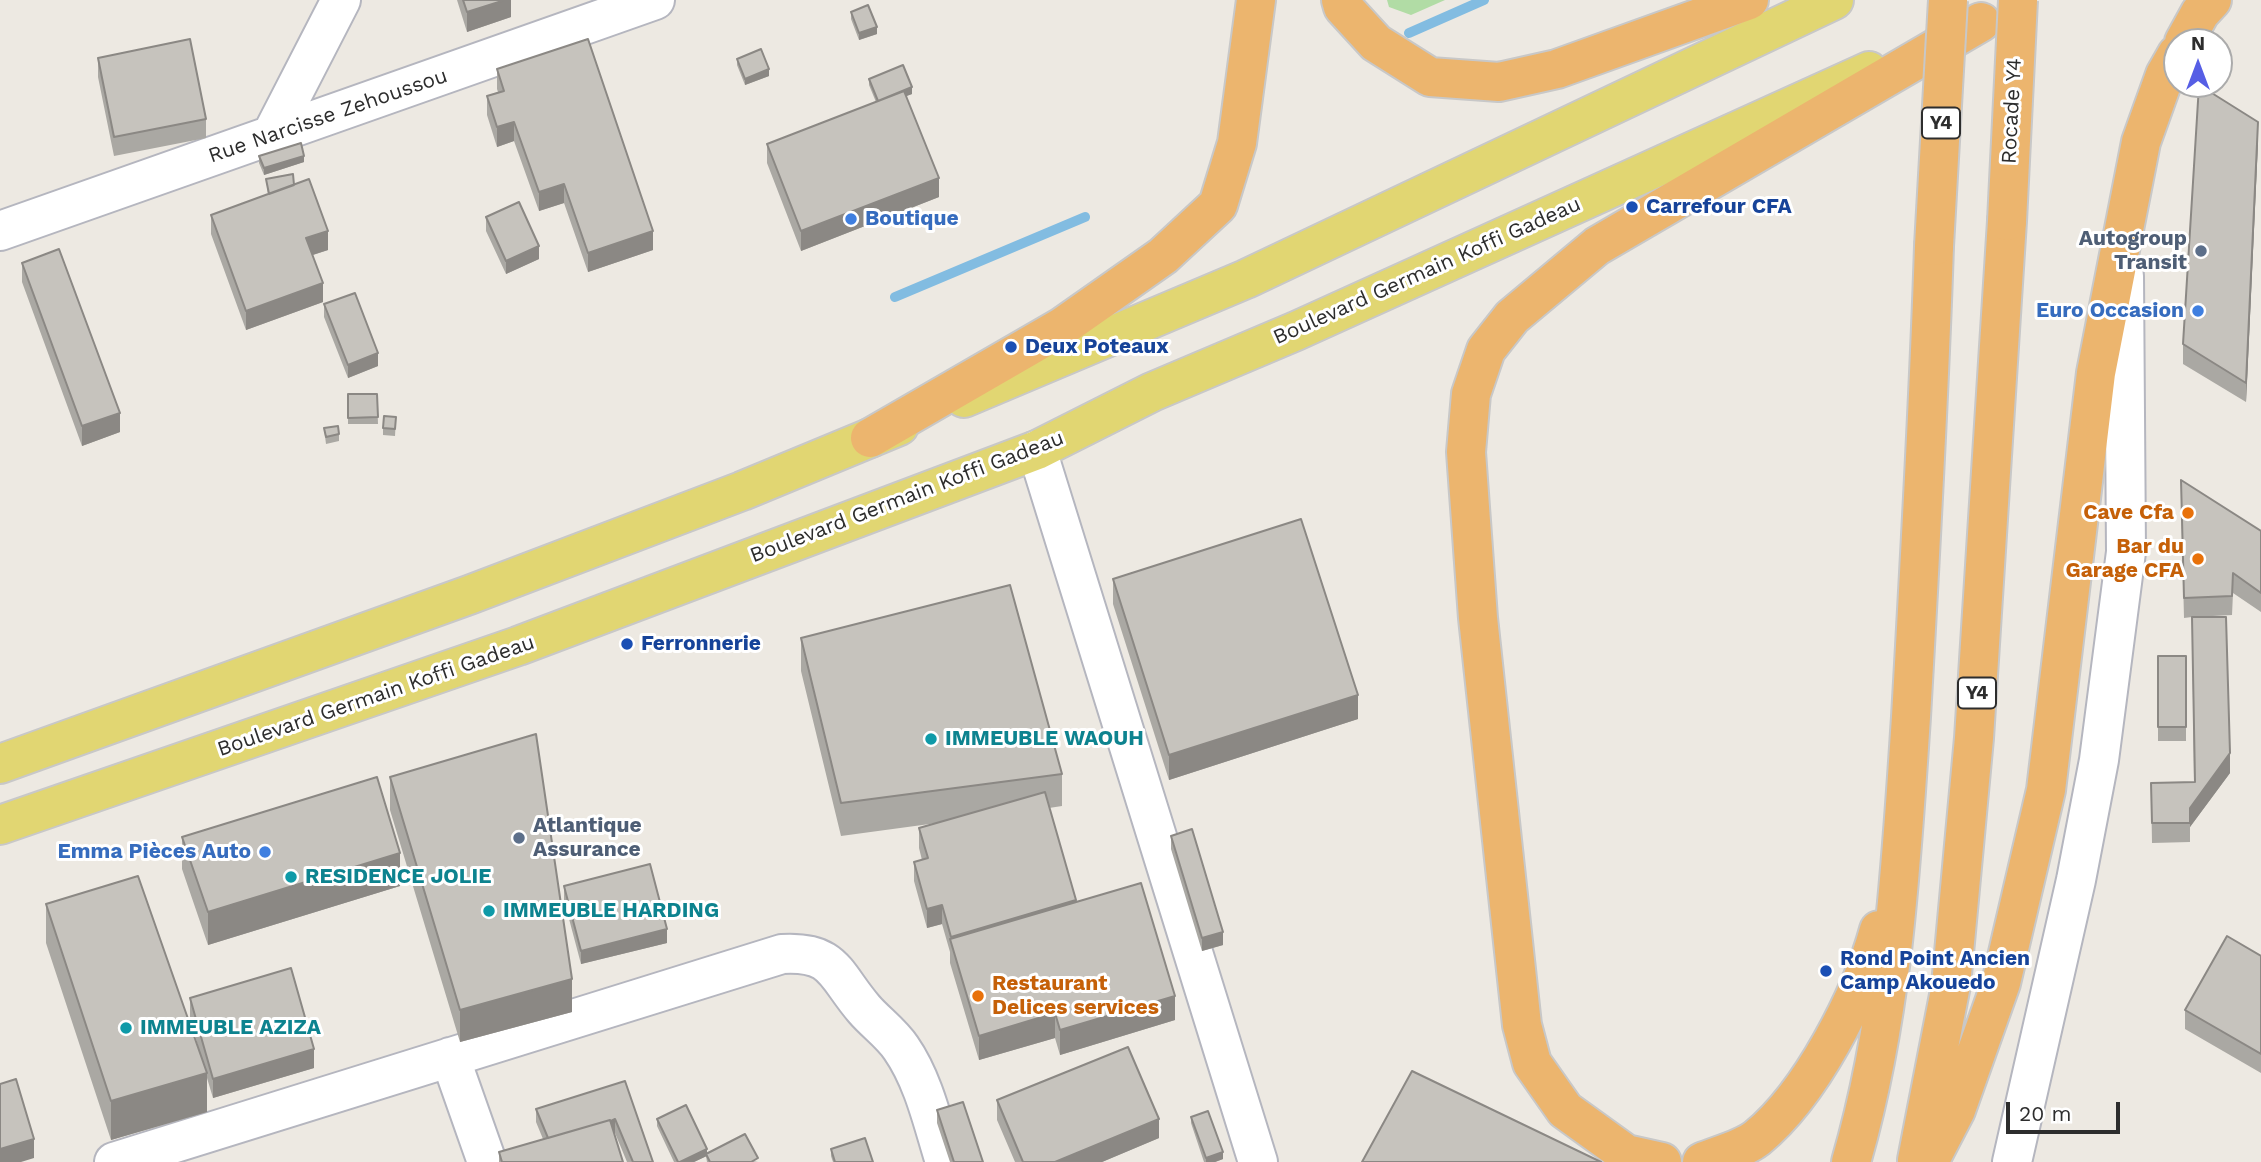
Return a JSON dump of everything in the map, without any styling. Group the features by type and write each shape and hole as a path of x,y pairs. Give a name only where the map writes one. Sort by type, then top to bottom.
{"highway":[{"path":"870,438 1062,327 1163,256 1217,205 1237,143 1256,0"},
{"path":"1341,0 1343,7 1376,43 1430,77 1499,82 1557,69 1749,0"},
{"name":"Y4","path":"1851,1162 1864,1117 1886,1007 1902,847 1928,442 1934,246 1948,0"},
{"name":"Rocade Y4","path":"1916,1162 1951,985 1974,738 2007,221 2018,0"},
{"path":"2192,28 2212,0"},
{"path":"1662,1162 1626,1154 1565,1110 1532,1063 1522,1025 1478,618 1466,453 1471,394 1486,350 1512,317 1597,246 1981,22"},
{"path":"1929,1162 1956,1110 2001,983 2046,790 2095,373 2141,142 2163,81"},
{"path":"1702,1162 1756,1139 1815,1074 1871,961 1902,847"}],"main road":[{"path":"0,764 469,595 743,491 1246,279 1834,0"},
{"name":"Boulevard Germain Koffi Gadeau","path":"0,825 518,646 1037,450 1152,393 1296,331 2026,0"}],"street":[{"path":"271,136 341,0"},
{"name":"Rue Narcisse Zehoussou","path":"0,231 655,0"},
{"path":"2012,1162 2073,894 2094,787 2126,552 2124,232"},
{"path":"1037,450 1258,1162"},
{"path":"114,1162 782,954 804,953 827,961 864,1010 900,1047 922,1090 945,1162"},
{"path":"450,1057 487,1162"}],"green space":[{"path":"1387,0 1445,0 1411,15 1389,7"}],"building":[{"path":"463,0 505,0 467,12"},
{"path":"868,5 877,27 859,33 851,12"},
{"path":"190,39 206,119 114,137 98,58"},
{"path":"588,39 653,231 588,253 564,184 539,192 514,122 497,127 487,96 504,91 497,69"},
{"path":"761,49 769,69 745,79 737,59"},
{"path":"903,65 912,87 878,101 869,79"},
{"path":"904,91 939,178 801,231 767,144"},
{"path":"2198,98 2220,98 2258,122 2246,383 2183,344"},
{"path":"301,143 304,156 264,168 259,156"},
{"path":"293,174 294,185 269,194 266,179"},
{"path":"309,179 328,231 306,238 323,283 246,311 211,215"},
{"path":"519,202 539,246 506,261 486,217"},
{"path":"59,249 120,413 82,426 22,263"},
{"path":"355,293 378,353 348,365 324,304"},
{"path":"348,394 377,394 378,417 348,418"},
{"path":"384,416 396,417 395,429 383,428"},
{"path":"338,426 339,434 326,437 324,428"},
{"path":"2181,480 2261,531 2261,593 2233,573 2232,596 2184,598"},
{"path":"1301,519 1358,695 1169,755 1113,579"},
{"name":"IMMEUBLE WAOUH","path":"1010,585 1062,774 841,803 801,638"},
{"path":"2192,617 2226,617 2230,753 2190,808 2190,823 2152,823 2151,783 2195,782"},
{"path":"2158,656 2186,656 2186,727 2158,727"},
{"name":"IMMEUBLE HARDING","path":"536,734 572,979 460,1010 390,777"},
{"path":"377,777 400,853 208,912 182,837"},
{"path":"1045,792 1076,900 951,937 942,905 927,909 914,862 928,858 919,828"},
{"path":"1192,829 1223,932 1202,938 1171,836"},
{"path":"650,864 667,929 581,951 564,886"},
{"name":"IMMEUBLE AZIZA","path":"138,876 207,1073 111,1101 46,904"},
{"path":"1141,883 1175,996 1060,1030 1055,1013 979,1036 950,939"},
{"path":"2227,936 2261,956 2261,1054 2185,1010"},
{"path":"291,968 314,1049 213,1079 190,998"},
{"path":"1128,1047 1159,1119 1055,1162 1023,1162 997,1100"},
{"path":"1412,1071 1601,1162 1362,1162"},
{"path":"16,1079 34,1139 0,1149 0,1084"},
{"path":"625,1081 653,1162 633,1162 615,1119 548,1138 536,1109"},
{"path":"963,1102 983,1162 954,1162 937,1110"},
{"path":"686,1105 707,1149 678,1162 657,1119"},
{"path":"1208,1111 1223,1152 1206,1158 1191,1117"},
{"path":"610,1120 623,1162 502,1162 499,1152"},
{"path":"745,1134 758,1158 751,1162 710,1162 706,1154"},
{"path":"865,1138 873,1162 835,1162 831,1149"}],"waterway":[{"path":"1409,33 1484,0"},
{"path":"895,297 1085,217"}],"place":[{"name":"Carrefour CFA","path":"1632,207"},
{"name":"Boutique","path":"851,219"},
{"name":"Autogroup Transit","path":"2201,251"},
{"name":"Euro Occasion","path":"2198,311"},
{"name":"Deux Poteaux","path":"1011,347"},
{"name":"Cave Cfa","path":"2188,513"},
{"name":"Bar du Garage CFA","path":"2198,559"},
{"name":"Ferronnerie","path":"627,644"},
{"name":"IMMEUBLE WAOUH","path":"931,739"},
{"name":"Atlantique Assurance","path":"519,838"},
{"name":"Emma Pièces Auto","path":"265,852"},
{"name":"RESIDENCE JOLIE","path":"291,877"},
{"name":"IMMEUBLE HARDING","path":"489,911"},
{"name":"Rond Point Ancien Camp Akouedo","path":"1826,971"},
{"name":"Restaurant Delices services","path":"978,996"},
{"name":"IMMEUBLE AZIZA","path":"126,1028"}]}
